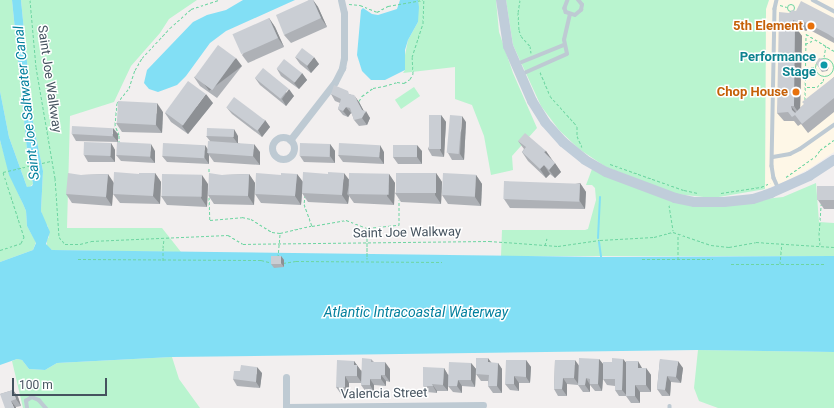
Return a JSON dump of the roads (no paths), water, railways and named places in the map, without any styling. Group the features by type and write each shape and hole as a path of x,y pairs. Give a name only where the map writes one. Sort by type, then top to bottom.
{"street":[{"path":"501,0 504,29 517,70 532,101 545,122 563,142 584,160 628,181 666,195 694,202 711,203 738,201 763,196 809,176 834,160"},
{"path":"290,140 340,75 344,58 342,2"},
{"path":"779,188 810,182 834,167"},
{"path":"286,377 286,408"},
{"name":"Valencia Street","path":"286,408 483,405"}],"lane":[{"path":"517,70 537,66 567,54 564,45 570,15 565,8 568,0"},
{"path":"570,15 579,13 581,10 582,5 578,0"},
{"path":"777,0 775,9 772,157 779,188"},
{"path":"813,0 834,11"},
{"path":"517,70 532,59 564,45"},
{"path":"772,157 790,154 800,149 834,125"},
{"path":"27,408 26,401 32,397 46,408"}],"water":[{"path":"12,0 21,0 33,122 43,171 41,211 50,232 46,244 52,250 601,257 834,256 834,352 697,350 172,357 57,363 45,370 29,369 22,360 17,359 0,365 0,262 33,250 36,243 27,226 26,211 9,175 0,140 0,91 9,137 27,187 32,186 33,184 27,150"},
{"path":"243,0 295,0 226,31 210,43 186,76 177,85 158,92 149,89 144,83 147,70 193,22 207,15 226,10"},
{"path":"400,0 418,0 419,7 418,22 408,40 405,50 405,70 385,80 371,80 362,71 357,55 361,10 363,8 372,14 378,15 397,9"}],"waterway":[{"path":"598,238 600,197"},
{"path":"599,242 601,257"}],"place":[{"name":"5th Element","path":"811,26"},
{"name":"Performance Stage","path":"824,65"},
{"name":"Chop House","path":"796,92"}],"water label":[{"name":"Saint Joe Saltwater Canal","path":"26,103"},
{"name":"Atlantic Intracoastal Waterway","path":"416,312"}]}
